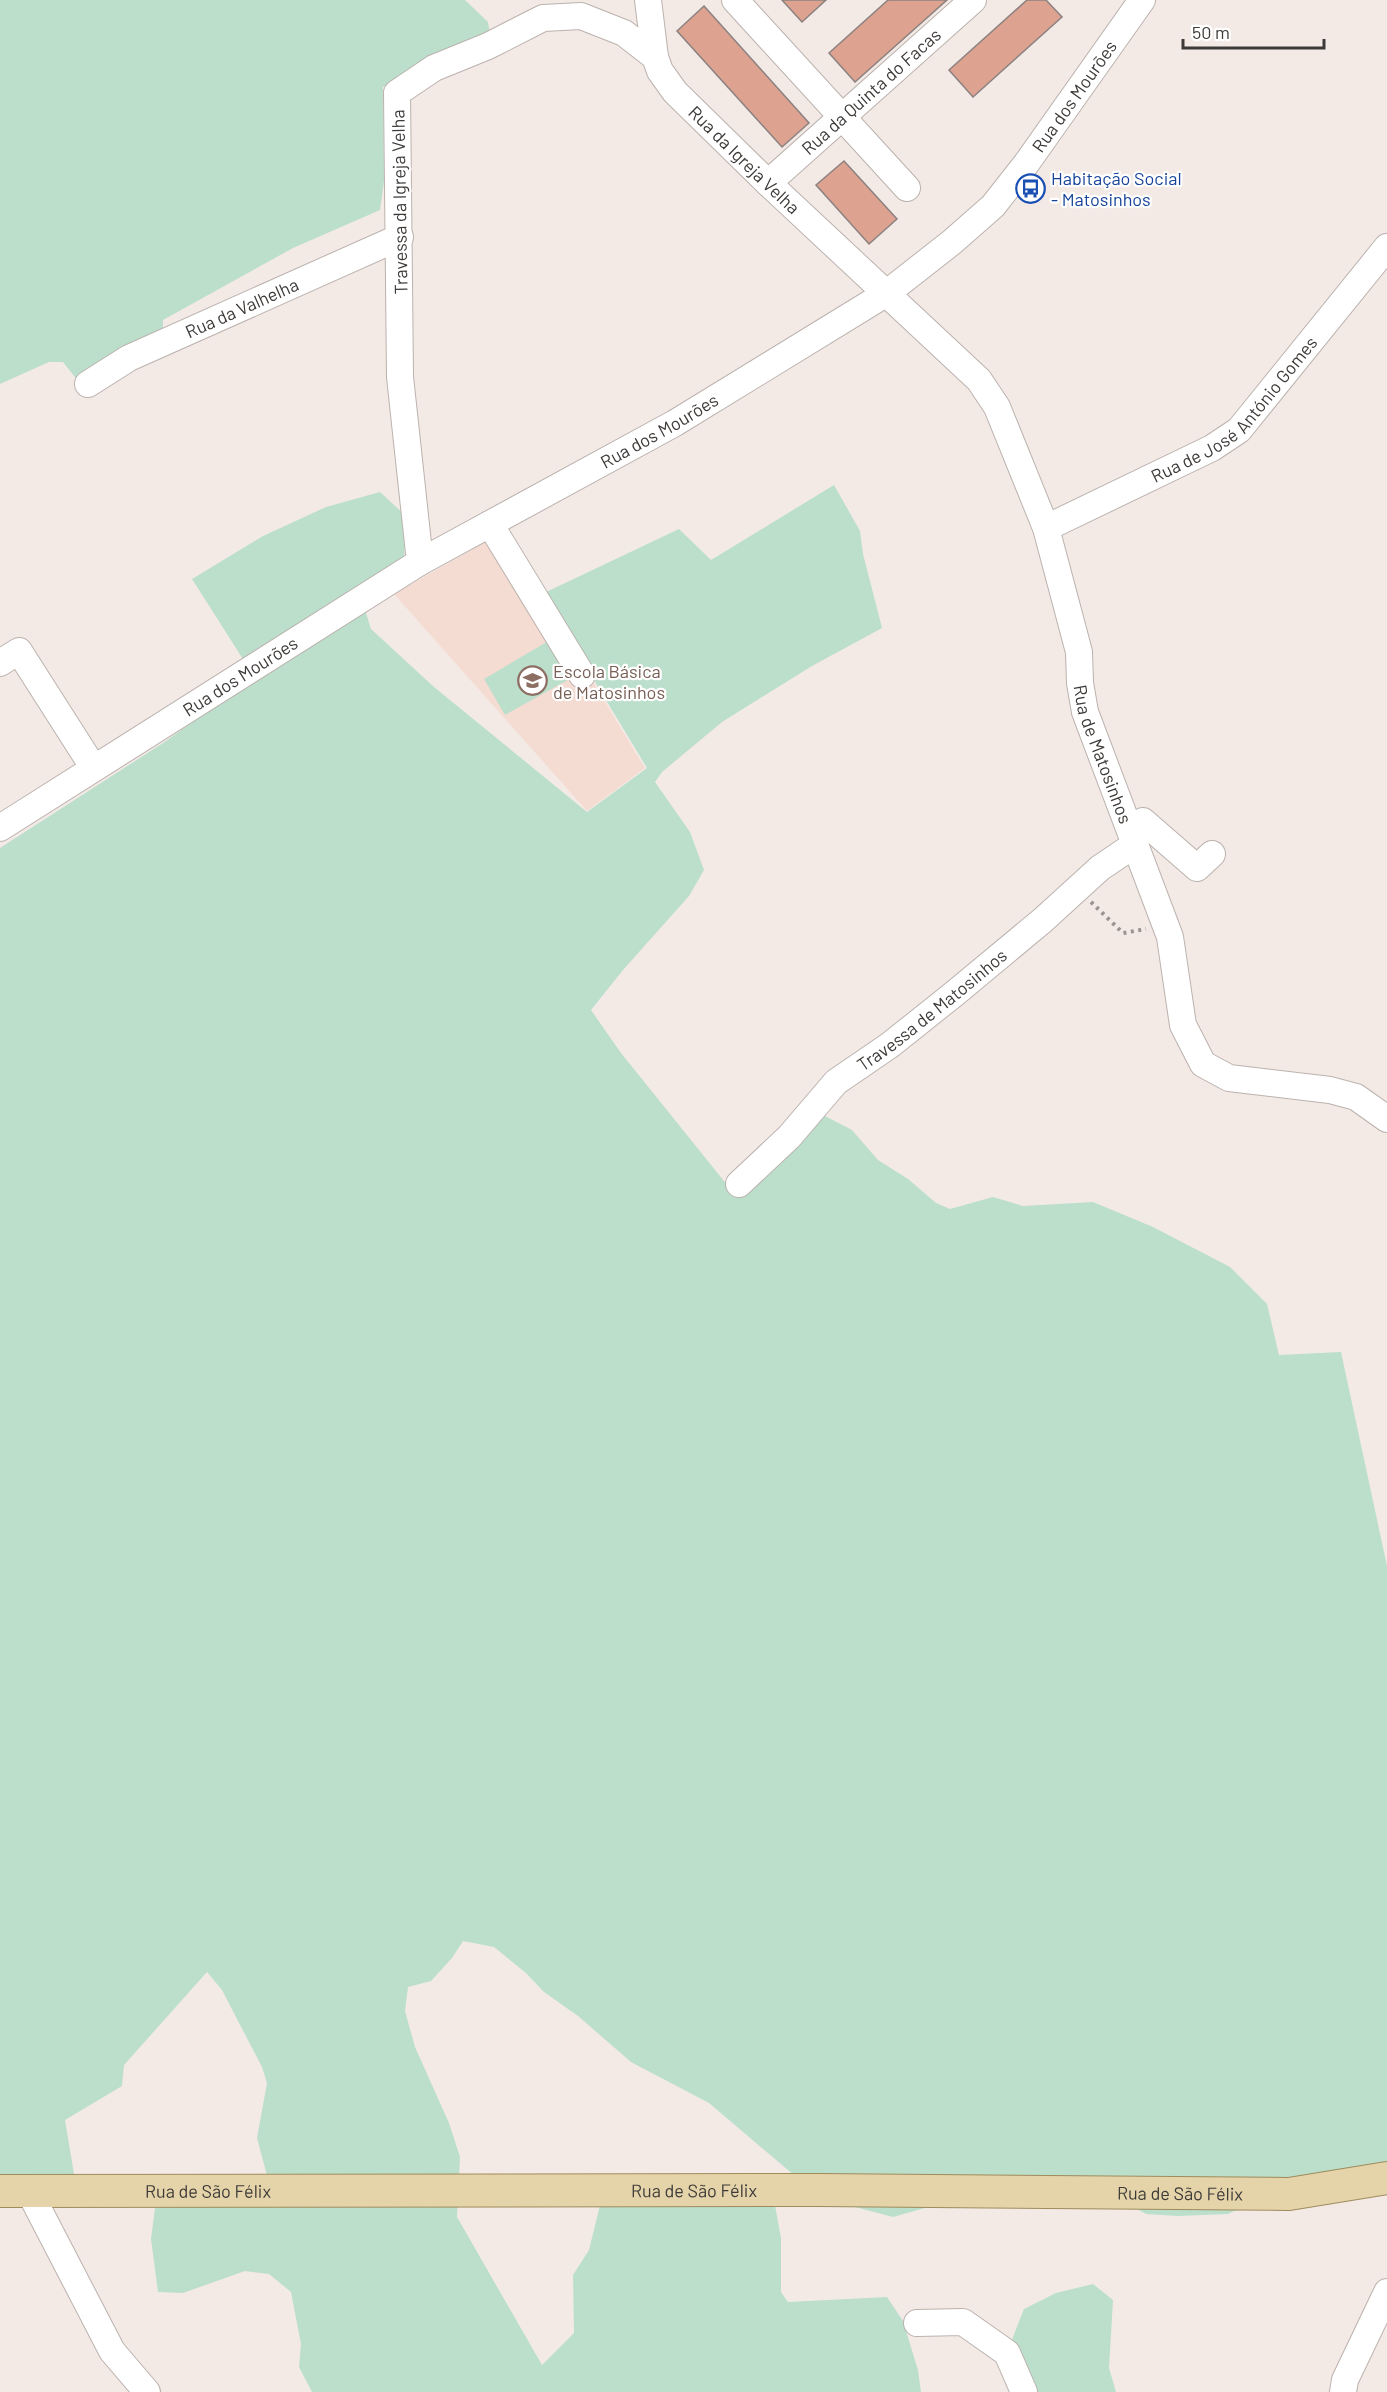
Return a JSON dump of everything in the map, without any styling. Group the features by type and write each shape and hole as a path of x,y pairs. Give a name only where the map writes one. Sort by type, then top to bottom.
{"main road":[{"name":"Rua de São Félix","path":"14,2191 830,2190 1289,2194 1387,2178"}],"street":[{"name":"Rua da Igreja Velha","path":"648,0 655,57 660,71 675,92 768,183 887,293"},
{"path":"735,0 907,188"},
{"name":"Rua da Quinta do Facas","path":"768,183 973,0"},
{"name":"Rua dos Mourões","path":"0,828 420,562 675,423 887,293 952,242 993,206 1026,164 1142,0"},
{"name":"Travessa da Igreja Velha","path":"420,562 400,377 398,93 434,69 488,46 543,18 580,16 624,33 655,57"},
{"name":"Rua da Valhelha","path":"88,384 129,358 400,237"},
{"name":"Rua de José António Gomes","path":"1046,528 1212,448 1239,430 1387,247"},
{"name":"Rua de Matosinhos","path":"887,293 980,380 1004,423 1046,528 1079,652 1080,683 1085,712 1170,937 1183,1025 1203,1064 1229,1078 1330,1090 1356,1097 1387,1119"},
{"path":"490,524 582,675"},
{"path":"0,663 19,651 93,767"},
{"path":"1143,821 1197,868 1212,854"},
{"name":"Travessa de Matosinhos","path":"739,1184 789,1137 836,1082 890,1045 954,994 1100,868 1134,845"},
{"path":"14,2191 112,2351 147,2392"},
{"path":"1343,2392 1345,2380 1387,2292"},
{"path":"917,2323 963,2322 1007,2353 1024,2392"}],"path":[{"path":"1077,889 1124,933 1149,929"}],"shaded area":[{"name":"Escola Básica de Matosinhos","path":"503,532 645,768 587,811 394,594"}],"green space":[{"path":"0,0 465,0 488,22 490,34 450,58 383,87 384,181 380,210 293,248 163,320 163,334 78,381 63,362 49,362 0,384"},
{"path":"834,485 860,531 863,554 882,628 812,666 722,722 662,772 655,782 690,832 704,870 689,896 623,970 591,1010 621,1053 728,1186 750,1192 823,1115 852,1130 878,1160 908,1179 936,1203 950,1209 993,1197 1023,1206 1093,1202 1153,1227 1230,1267 1267,1304 1279,1355 1341,1352 1387,1566 1387,2182 1228,2214 1178,2216 1146,2214 1114,2196 982,2192 893,2217 821,2198 709,2103 631,2062 578,2016 544,1992 526,1973 494,1947 463,1941 452,1958 431,1981 408,1987 405,2011 415,2047 449,2123 460,2157 457,2217 542,2365 574,2333 573,2275 589,2250 600,2205 774,2200 781,2238 781,2292 788,2302 887,2297 903,2321 918,2370 921,2392 312,2392 299,2367 301,2344 291,2292 269,2274 245,2271 183,2293 158,2292 151,2239 155,2208 273,2198 257,2138 267,2083 262,2067 222,1990 207,1972 124,2065 122,2086 65,2120 75,2180 0,2205 0,848 163,743 255,678 192,579 263,536 326,507 380,492 406,516 404,559 392,583 366,613 371,629 434,687 587,812 647,768 542,594 679,529 711,560"},
{"path":"550,640 573,677 505,715 484,679"},
{"path":"1093,2284 1113,2300 1109,2368 1116,2392 1015,2392 1011,2342 1024,2309 1056,2293"}],"building":[{"path":"782,0 826,0 802,22"},
{"path":"888,0 947,0 855,82 829,53"},
{"path":"1027,0 1046,0 1062,17 973,97 949,70"},
{"path":"704,6 809,123 782,147 677,31"},
{"path":"844,161 897,219 869,244 816,185"}],"place":[{"name":"Habitação Social - Matosinhos","path":"1030,188"},
{"name":"Escola Básica de Matosinhos","path":"532,681"}]}
